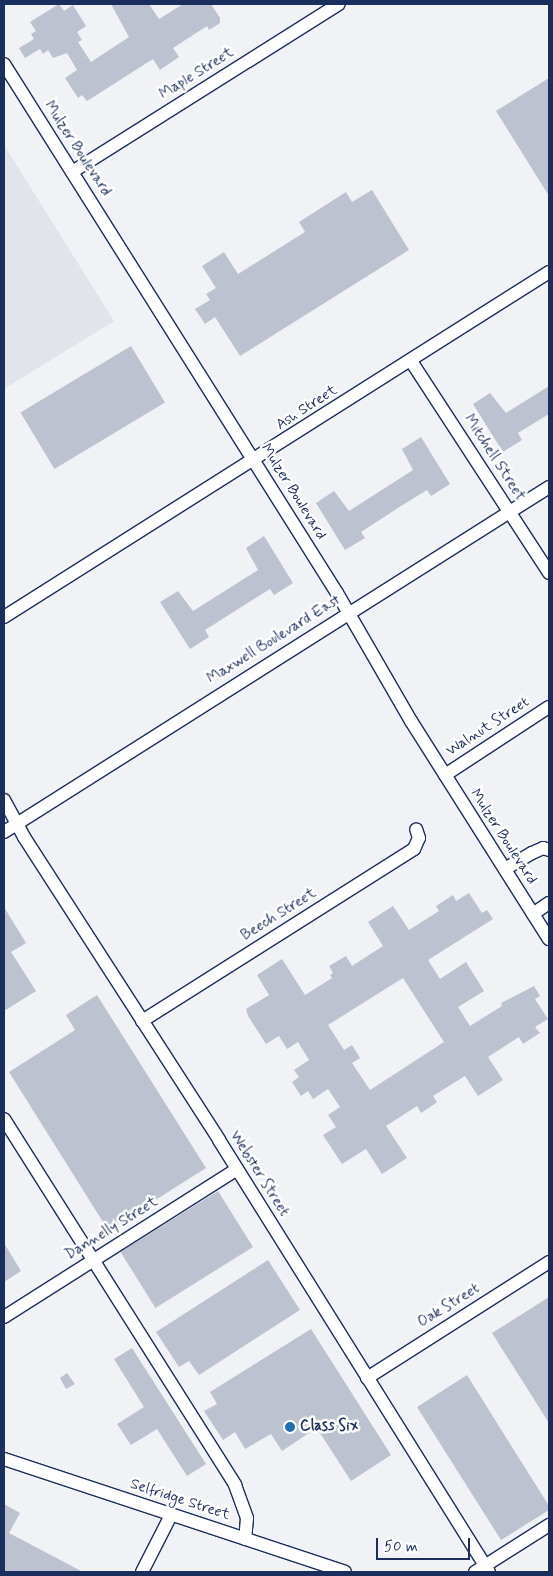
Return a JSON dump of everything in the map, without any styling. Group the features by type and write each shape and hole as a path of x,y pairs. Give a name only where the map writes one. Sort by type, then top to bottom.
{"street":[{"name":"Maple Street","path":"72,172 339,4"},
{"name":"Mulzer Boulevard","path":"4,64 254,461 348,613 444,775 549,939"},
{"name":"Ash Street","path":"4,617 254,461 549,272"},
{"name":"Mitchell Street","path":"411,361 549,574"},
{"name":"Maxwell Boulevard East","path":"4,832 549,487"},
{"name":"Walnut Street","path":"444,775 549,707"},
{"name":"Webster Street","path":"4,800 237,1169 367,1378 483,1570"},
{"name":"Beech Street","path":"142,1020 414,849 419,838 416,829"},
{"path":"505,869 543,848 549,850"},
{"path":"533,914 549,903"},
{"path":"4,1119 234,1485 247,1518 245,1539"},
{"name":"Dannelly Street","path":"4,1317 237,1169"},
{"name":"Oak Street","path":"367,1378 549,1262"},
{"name":"Selfridge Street","path":"4,1459 345,1572"},
{"path":"142,1572 171,1514"},
{"path":"483,1570 549,1525"}],"shaded area":[{"path":"4,145 114,321 4,389"}],"building":[{"path":"59,4 64,11 73,5 86,26 77,32 82,40 78,42 91,62 129,37 111,4 149,4 159,19 183,4 211,4 220,18 220,23 209,30 207,26 173,48 179,57 160,70 153,59 87,101 82,95 78,98 65,78 77,70 67,53 53,58 48,50 43,54 40,49 25,58 19,48 34,39 31,34 36,31 30,22"},
{"path":"549,78 549,196 496,111"},
{"path":"372,190 409,250 240,356 215,317 205,324 195,309 210,300 206,294 216,288 202,266 224,252 238,274 305,232 299,222 346,192 352,202"},
{"path":"131,346 165,403 54,469 20,412"},
{"path":"549,386 549,414 518,433 522,440 503,452 473,404 490,393 506,413"},
{"path":"421,437 450,484 431,496 427,490 401,506 361,532 365,538 345,550 316,503 334,491 349,511 413,470 402,449"},
{"path":"264,536 293,583 274,595 270,589 205,630 209,637 190,649 160,602 178,591 193,611 258,570 246,548"},
{"path":"469,893 482,913 487,910 493,919 428,960 440,979 466,962 484,991 458,1007 470,1026 502,1006 501,1003 534,986 540,996 535,999 548,1019 535,1027 540,1033 523,1044 519,1037 488,1057 503,1080 478,1096 465,1076 433,1096 437,1102 421,1113 417,1106 386,1126 407,1158 382,1174 366,1149 342,1164 323,1135 336,1127 328,1115 340,1107 328,1089 313,1099 308,1091 301,1096 292,1082 299,1077 294,1070 309,1060 298,1042 287,1049 279,1036 266,1044 248,1016 246,1009 269,995 257,975 282,959 305,995 332,978 330,975 333,973 329,966 346,956 352,966 383,946 368,922 393,906 409,930 439,911 436,906 453,895 456,901","holes":["403,978 444,1042 370,1090 352,1063 360,1058 352,1045 344,1050 328,1025"]},
{"path":"4,907 26,943 11,952 36,991 4,1011"},
{"path":"97,995 206,1168 108,1230 9,1072 75,1030 66,1015"},
{"path":"218,1191 253,1247 155,1308 120,1252"},
{"path":"4,1243 21,1271 4,1282"},
{"path":"268,1260 300,1310 199,1375 189,1361 179,1367 156,1332"},
{"path":"549,1297 549,1423 492,1333"},
{"path":"311,1329 391,1455 351,1481 320,1433 312,1431 282,1451 271,1434 245,1449 235,1432 223,1440 204,1411 217,1404 210,1392"},
{"path":"132,1348 206,1464 187,1476 157,1429 131,1445 117,1424 144,1407 114,1359"},
{"path":"67,1373 75,1384 66,1389 60,1378"},
{"path":"467,1375 549,1506 549,1510 501,1540 417,1407"},
{"path":"4,1504 20,1513 9,1533 83,1572 4,1572"}],"place":[{"name":"Class Six","path":"290,1427"}]}
